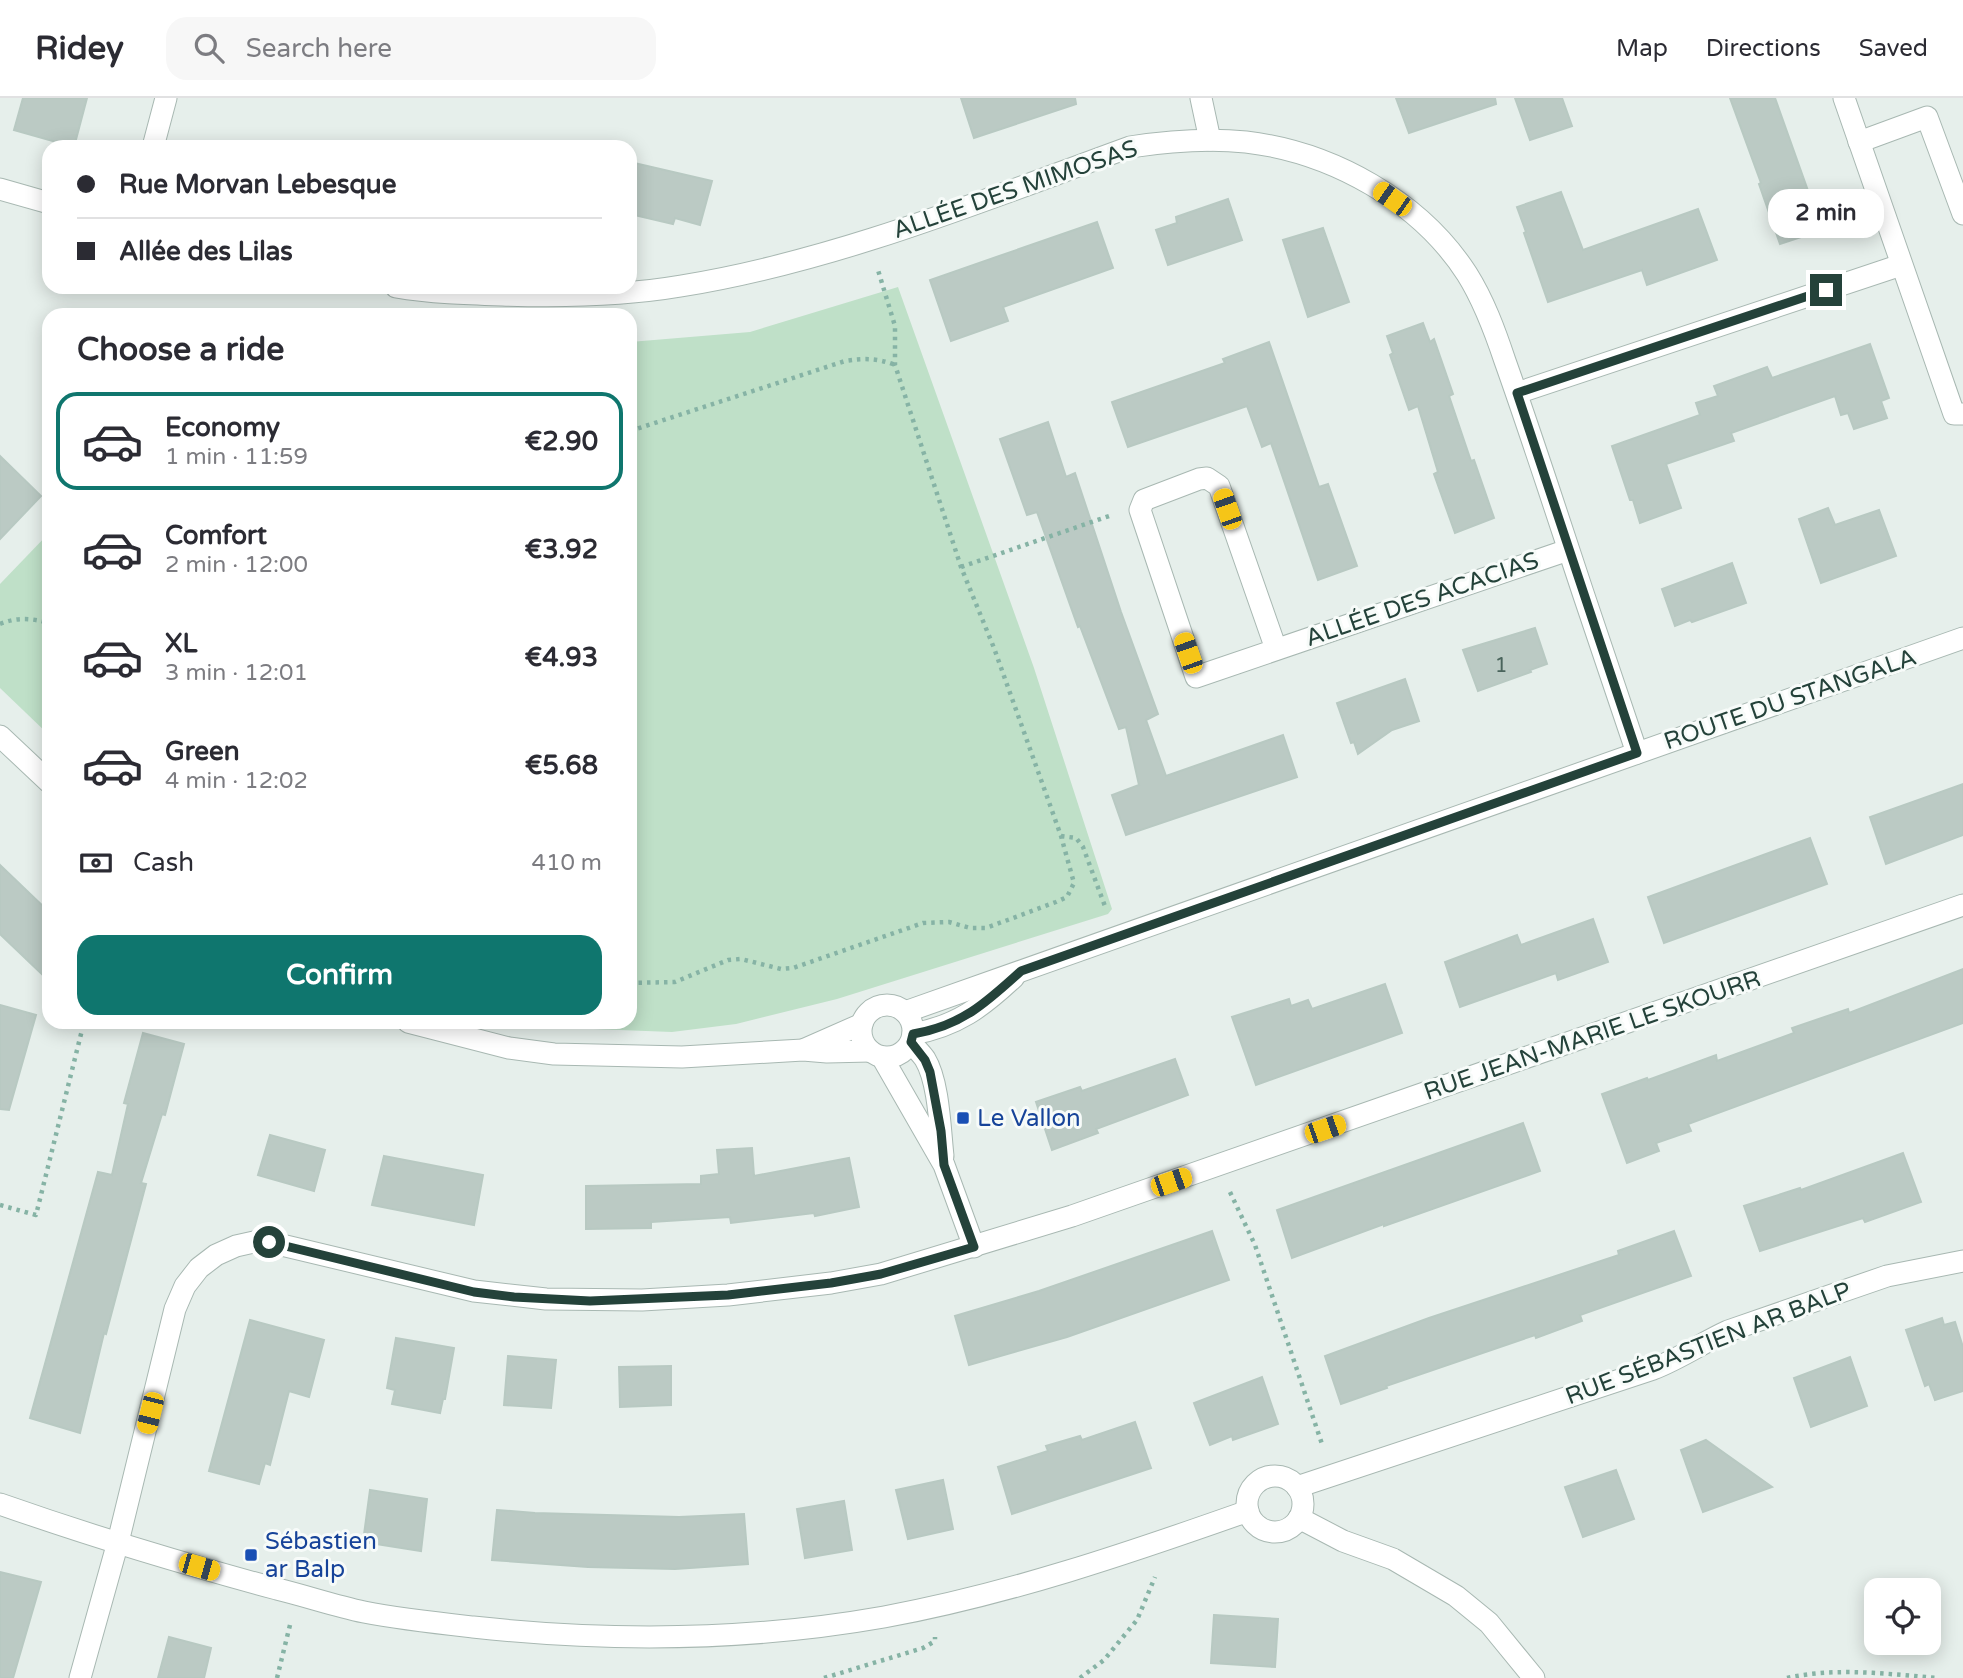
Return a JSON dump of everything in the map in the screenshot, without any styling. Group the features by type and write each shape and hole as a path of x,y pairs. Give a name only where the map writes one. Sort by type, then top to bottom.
{"street":[{"path":"155,140 166,98"},
{"path":"1201,98 1210,140"},
{"path":"1844,98 1954,414 1963,414"},
{"path":"1859,142 1927,117 1963,214"},
{"name":"ALLÉE DES MIMOSAS","path":"637,291 680,286 749,272 868,239 1130,147 1164,141 1248,142 1322,162 1374,186 1410,211 1443,241 1467,275 1490,319 1637,753"},
{"path":"0,190 42,201"},
{"path":"1517,393 1901,265"},
{"name":"ALLÉE DES MIMOSAS","path":"465,294 586,294"},
{"name":"ALLÉE DES ACACIAS","path":"1276,649 1219,486 1207,478 1199,479 1144,500 1140,510 1196,677 1568,550"},
{"name":"ROUTE DU STANGALA","path":"905,1012 1963,638"},
{"path":"0,736 42,775"},
{"name":"RUE JEAN-MARIE LE SKOURR","path":"80,1678 118,1542 180,1298 185,1286 199,1268 216,1255 236,1246 269,1242 474,1292 590,1301 728,1295 831,1283 881,1274 1072,1216 1963,905"},
{"path":"435,1029 509,1048 554,1054 682,1057 803,1050 898,1055 912,1038 964,1017 990,999 1021,971"},
{"path":"944,1165 930,1072 912,1038 912,1026 905,1012 897,1007 880,1006 866,1016 862,1024 863,1041 876,1054 944,1165 974,1247"},
{"path":"803,1050 862,1024"},
{"name":"RUE SÉBASTIEN AR BALP","path":"1297,1487 1653,1369 1680,1358 1709,1339 1728,1331 1886,1276 1963,1261"},
{"path":"1279,1477 1297,1487 1303,1504 1298,1518 1285,1530 1269,1531 1258,1526 1248,1511 1250,1493 1262,1480 1279,1477"},
{"path":"0,1504 118,1542 362,1612 546,1634 650,1638 737,1634 827,1625 934,1606 1034,1582 1151,1546 1248,1511"},
{"path":"1298,1518 1351,1544 1393,1559 1456,1596 1489,1623 1534,1678"}],"path":[{"path":"637,983 675,982 728,960 741,960 781,969 793,968 923,923 942,922 970,928 986,928 1067,897 1074,883 994,649 961,567 895,365 895,326 868,239"},
{"path":"637,428 845,361 866,358 895,365"},
{"path":"961,567 1118,513 1140,510"},
{"path":"0,624 12,619 42,622"},
{"path":"1060,836 1076,838 1083,846 1116,936"},
{"path":"0,1205 36,1215 82,1029"},
{"path":"1221,1165 1233,1201 1255,1245 1332,1474"},
{"path":"1080,1678 1104,1660 1137,1620 1155,1576 1151,1546"},
{"path":"824,1678 923,1648 935,1641 934,1606"},
{"path":"277,1678 291,1622"},
{"path":"1787,1678 1869,1672 1937,1678"}],"green space":[{"path":"898,287 1034,668 1112,909 1108,914 837,999 736,1024 672,1032 593,1029 637,1029 637,341 750,332"},
{"path":"42,540 42,728 0,688 0,584"}],"building":[{"path":"23,98 87,98 76,140 49,140 14,130"},
{"path":"961,98 1075,98 1076,104 974,138"},
{"path":"1396,98 1495,98 1496,104 1409,133"},
{"path":"1515,98 1562,98 1572,126 1530,140"},
{"path":"1730,98 1775,98 1822,230 1780,244"},
{"path":"637,164 712,181 700,225 675,218 673,224 637,216"},
{"path":"1561,192 1583,250 1698,209 1717,260 1647,285 1642,270 1548,302 1517,207"},
{"path":"1228,199 1242,240 1168,265 1156,230 1177,223 1176,217"},
{"path":"1097,222 1113,268 1003,307 1008,321 951,341 930,280"},
{"path":"1323,228 1349,302 1308,317 1283,240"},
{"path":"1423,323 1430,342 1434,339 1453,394 1449,396 1494,518 1455,533 1434,474 1438,472 1418,406 1409,410 1390,355 1393,353 1387,336"},
{"path":"1269,342 1319,487 1328,484 1357,566 1318,580 1271,443 1262,447 1247,406 1128,447 1112,402 1225,363 1223,359"},
{"path":"1870,344 1889,398 1881,401 1887,418 1854,429 1848,413 1841,415 1835,396 1731,433 1734,441 1666,464 1681,508 1640,523 1612,446 1700,415 1696,403 1718,396 1714,386 1767,367 1772,378"},
{"path":"1048,422 1066,477 1075,473 1158,714 1146,720 1166,776 1283,735 1297,777 1126,835 1112,795 1139,785 1126,727 1119,729 1080,626 1078,627 1037,512 1027,515 1000,439"},
{"path":"0,456 41,496 0,539"},
{"path":"1828,508 1835,525 1879,510 1896,556 1821,583 1799,519"},
{"path":"1732,563 1746,603 1675,626 1662,589"},
{"path":"1535,628 1547,664 1478,691 1463,650"},
{"path":"1405,679 1419,721 1392,730 1358,754 1354,742 1351,743 1337,703"},
{"path":"1963,784 1963,835 1886,864 1870,817"},
{"path":"1810,838 1827,884 1664,943 1648,897"},
{"path":"0,865 42,905 42,974 0,934"},
{"path":"1593,919 1608,962 1558,980 1556,973 1460,1007 1445,962 1517,935 1521,945"},
{"path":"1963,969 1963,1023 1688,1124 1691,1131 1656,1143 1659,1151 1627,1163 1602,1094 1716,1055 1717,1061 1794,1033 1792,1028 1848,1009 1849,1013"},
{"path":"1385,984 1402,1033 1256,1085 1232,1017 1289,999 1291,1006 1308,1000 1312,1009"},
{"path":"0,1005 36,1015 9,1110 0,1109"},
{"path":"143,1033 184,1044 165,1115 162,1114 141,1183 146,1184 106,1334 104,1333 80,1433 30,1418 98,1172 112,1175 128,1104 124,1103"},
{"path":"1175,1059 1188,1095 1096,1129 1098,1133 1052,1150 1036,1102 1080,1087 1082,1091"},
{"path":"1523,1123 1540,1171 1292,1258 1277,1210"},
{"path":"270,1135 325,1150 314,1191 258,1175"},
{"path":"752,1148 754,1176 849,1158 859,1207 815,1216 814,1213 731,1223 730,1217 651,1222 651,1228 586,1229 586,1186 701,1184 701,1176 719,1174 717,1150"},
{"path":"1903,1153 1921,1202 1865,1222 1863,1218 1760,1251 1744,1206 1800,1188 1801,1190"},
{"path":"384,1156 483,1175 474,1225 372,1205"},
{"path":"1212,1231 1229,1280 1067,1337 969,1365 955,1316 1039,1291"},
{"path":"1674,1231 1691,1276 1580,1315 1582,1321 1536,1338 1535,1335 1341,1404 1325,1356 1429,1318 1619,1255 1618,1251"},
{"path":"1942,1318 1944,1325 1955,1322 1963,1347 1963,1391 1935,1400 1929,1384 1925,1386 1906,1330"},
{"path":"250,1320 324,1340 309,1397 289,1391 270,1465 265,1463 259,1484 209,1471"},
{"path":"396,1338 454,1348 440,1413 392,1404 395,1390 387,1388"},
{"path":"508,1356 556,1360 551,1408 504,1405"},
{"path":"1850,1357 1867,1406 1811,1427 1794,1378"},
{"path":"671,1366 671,1405 620,1407 619,1367"},
{"path":"1262,1377 1278,1424 1233,1440 1232,1436 1210,1445 1194,1403"},
{"path":"1135,1422 1151,1468 1012,1514 998,1467 1048,1451 1046,1446 1080,1436 1082,1440"},
{"path":"1706,1440 1772,1487 1703,1512 1681,1450"},
{"path":"1616,1470 1634,1519 1583,1537 1565,1487"},
{"path":"943,1480 953,1529 908,1539 896,1490"},
{"path":"370,1490 427,1499 421,1551 363,1542"},
{"path":"844,1501 852,1550 805,1558 797,1509"},
{"path":"497,1510 679,1517 744,1514 748,1564 675,1569 588,1567 492,1560"},
{"path":"0,1572 41,1582 13,1678 0,1678"},
{"path":"1214,1615 1278,1619 1275,1667 1211,1663"},
{"path":"169,1637 211,1648 204,1678 158,1678"}],"place":[{"name":"Le Vallon","path":"963,1118"},
{"name":"Sébastien ar Balp","path":"251,1555"}],"route":[{"path":"269,1242 474,1292 590,1301 728,1295 831,1283 910,1267 974,1247 944,1165 930,1072 925,1060 911,1042 913,1034 933,1031 964,1017 990,999 1021,971 1637,753 1517,393 1826,290"}]}
